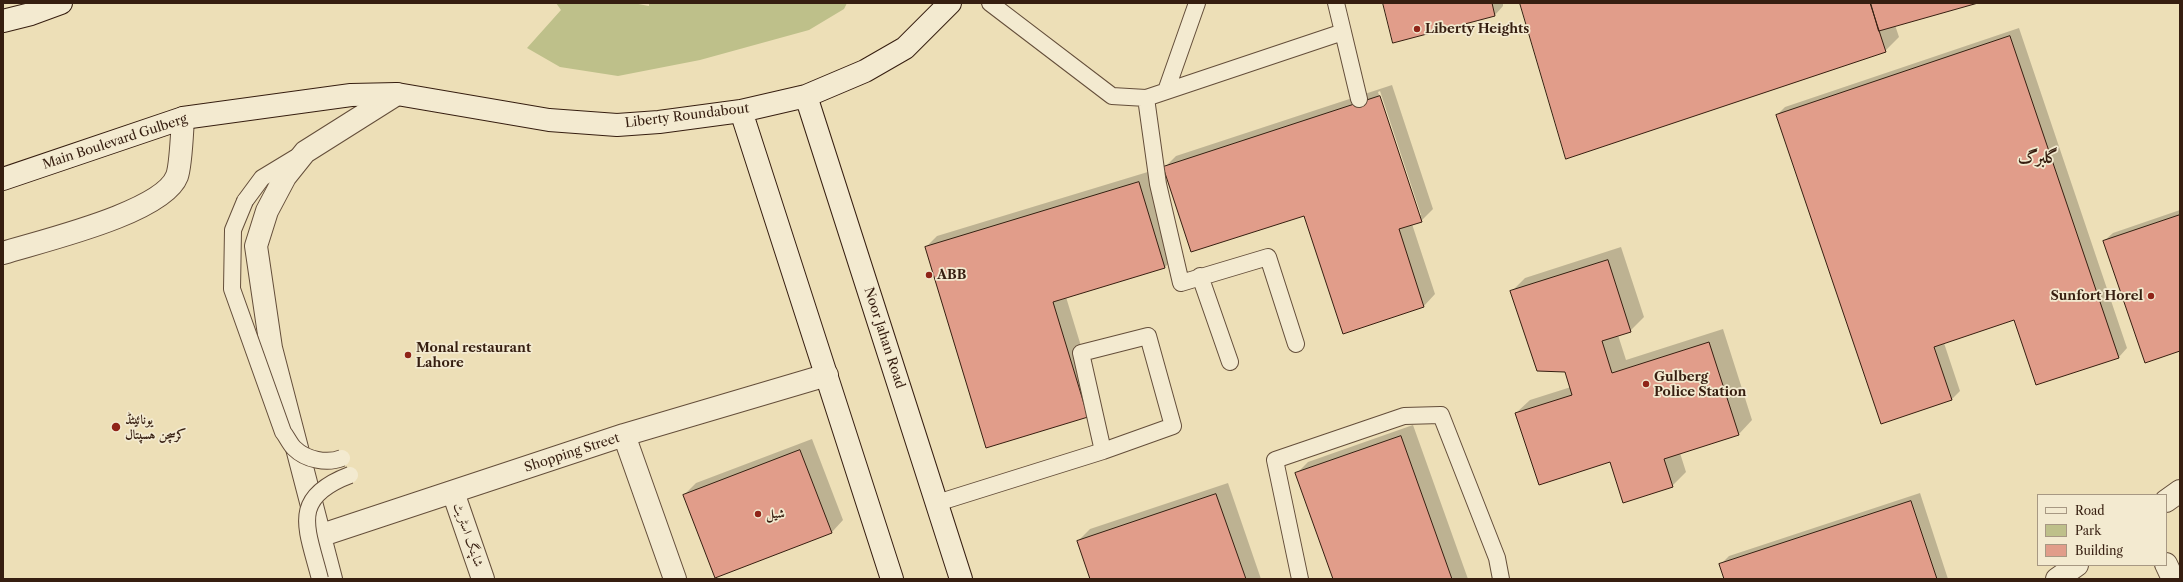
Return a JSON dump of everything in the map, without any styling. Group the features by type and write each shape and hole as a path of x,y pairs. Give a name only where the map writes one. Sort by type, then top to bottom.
{"street":[{"path":"3,21 31,14 62,3"},
{"name":"Liberty Roundabout","path":"370,94 397,94 549,120 617,125 658,122 741,111 806,96 865,71 905,48 950,3"},
{"name":"Main Boulevard Gulberg","path":"3,179 183,118 370,94"},
{"path":"331,579 271,348 256,246 266,211 285,177 305,152 397,94"},
{"name":"Noor Jahan Road","path":"806,96 961,579"},
{"path":"741,111 892,579"},
{"path":"3,253 124,216 165,193 177,176 183,118"},
{"name":"Shopping Street","path":"319,536 624,436 827,375"},
{"path":"624,436 675,579"},
{"name":"شاپنگ اسٹریٹ","path":"453,492 483,579"},
{"path":"2167,500 2180,492"},
{"path":"2057,579 2076,566"},
{"path":"2167,566 2173,579"}],"lane":[{"path":"990,3 1112,96 1146,98 1343,32"},
{"path":"1166,91 1198,3"},
{"path":"1336,3 1359,99"},
{"path":"1146,98 1158,184 1182,283 1200,276 1268,257 1296,344"},
{"path":"305,152 262,178 245,202 233,230 232,289 283,432 294,449 312,458 333,461 342,458"},
{"path":"1200,276 1230,362"},
{"path":"936,503 1103,451 1173,426 1148,336 1081,353 1103,451"},
{"path":"1300,579 1275,460 1404,416 1441,415 1497,558 1501,579"},
{"path":"320,579 305,523 309,506 323,487 350,475"}],"green space":[{"path":"556,3 633,3 649,6 649,3 847,3 844,9 809,30 700,60 618,76 560,67 527,48 561,10"}],"building":[{"name":"Liberty Heights","path":"1383,3 1492,3 1495,16 1393,43"},
{"path":"1520,3 1870,3 1886,52 1566,159"},
{"path":"1871,3 1978,3 1879,31"},
{"path":"2010,36 2119,358 2036,385 2014,320 1934,347 1952,400 1881,424 1776,115"},
{"path":"1380,96 1422,222 1399,229 1424,307 1343,334 1304,216 1191,252 1163,167"},
{"path":"1139,182 1165,268 1053,302 1088,417 986,448 925,247"},
{"name":"Sunfort Horel","path":"2180,215 2180,351 2145,363 2103,241"},
{"name":"Gulberg Police Station","path":"1608,260 1631,332 1602,341 1612,373 1709,342 1739,435 1664,459 1673,487 1623,503 1610,462 1539,485 1515,413 1572,395 1565,372 1537,371 1510,291"},
{"path":"1401,436 1452,579 1333,579 1295,473"},
{"name":"شیل","path":"800,450 832,533 715,578 683,495"},
{"path":"1216,494 1246,579 1090,579 1077,541"},
{"path":"1911,501 1937,579 1724,579 1719,564"}],"place":[{"name":"Liberty Heights","path":"1417,29"},
{"name":"ABB","path":"929,275"},
{"name":"Sunfort Horel","path":"2151,296"},
{"name":"Monal restaurant Lahore","path":"408,355"},
{"name":"Gulberg Police Station","path":"1646,384"},
{"name":"یونائیٹڈ کرسچن ہسپتال","path":"116,427"},
{"name":"شیل","path":"758,514"}],"district":[{"name":"گلبرگ","path":"2038,158"}]}
